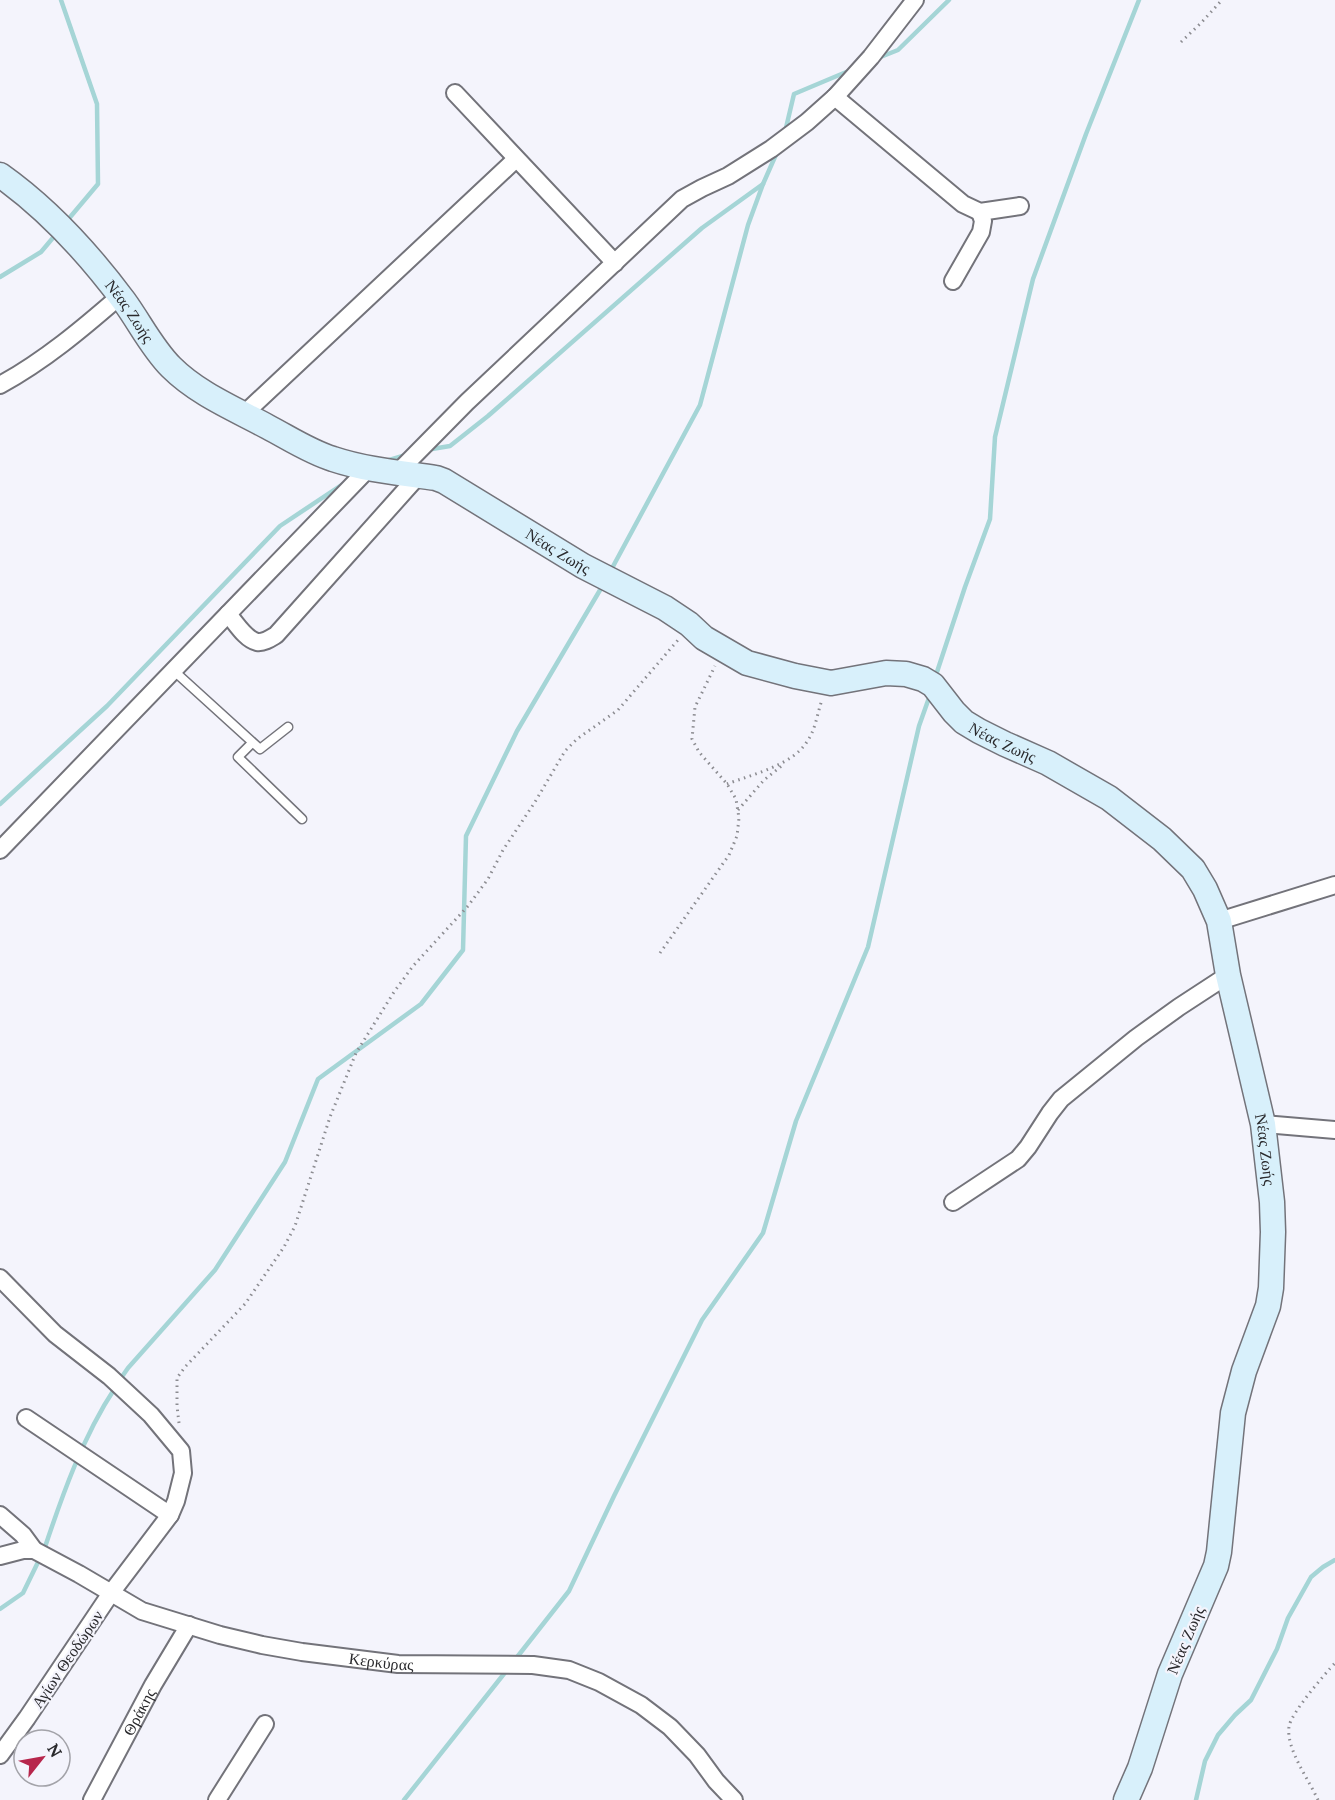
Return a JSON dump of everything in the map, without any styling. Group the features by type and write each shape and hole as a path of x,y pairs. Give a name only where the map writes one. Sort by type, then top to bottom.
{"street":[{"path":"228,614 247,636 257,642 265,641 276,635 467,402 682,199 728,176 771,149 835,97 872,57 915,0"},
{"path":"455,93 615,263"},
{"path":"835,97 963,204 980,212 1020,206"},
{"path":"244,414 516,159"},
{"name":"Νέας Ζωής","path":"0,175 46,213 75,242 120,296 170,367 204,392 323,456 369,468 444,481 583,566 665,608 689,624 704,638 747,663 831,683 886,673 906,674 923,679 933,685 964,722 996,740 1048,763 1109,798 1169,845 1192,869 1205,889 1219,921 1228,975 1263,1124 1272,1202 1271,1288 1268,1306 1244,1371 1233,1413 1219,1552 1212,1578 1170,1674 1140,1768 1126,1800"},
{"path":"953,281 981,232 983,221 980,212"},
{"path":"0,385 41,361 120,296"},
{"path":"0,850 369,468"},
{"path":"1219,921 1335,885"},
{"path":"953,1202 1018,1159 1061,1099 1136,1038 1228,975"},
{"path":"1263,1124 1335,1130"},
{"path":"0,1278 55,1334 109,1376 151,1415 181,1451"},
{"path":"26,1418 170,1515"},
{"name":"Αγίων Θεοδώρων","path":"0,1755 111,1593 170,1515 183,1473 181,1451"},
{"name":"Κερκύρας","path":"0,1515 23,1535 34,1550 142,1611 220,1635 302,1652 398,1664 533,1665 569,1670 599,1682 641,1705 670,1726 734,1800"},
{"path":"0,1556 23,1550 34,1550"},
{"name":"Θράκης","path":"92,1800 153,1685 189,1625"},
{"path":"217,1800 266,1724"}],"lane":[{"path":"173,670 260,749 288,727"},
{"path":"252,743 238,757 302,819"}],"path":[{"path":"1181,42 1222,0"},
{"path":"181,1451 177,1378 185,1366 245,1305 284,1247 295,1226 330,1117 356,1053 376,1019 413,966 468,906 488,879 503,850 565,751 577,739 618,710 669,652 689,624"},
{"path":"660,953 729,855 737,836 739,818 736,799 727,784 699,752 692,739 694,707 716,662 718,646"},
{"path":"738,811 764,780 808,742 816,725 821,703 831,683"},
{"path":"727,784 788,760"},
{"path":"1318,1800 1296,1756 1290,1740 1288,1725 1335,1663"}],"waterway":[{"path":"61,0 97,104 98,184 66,222"},
{"path":"878,58 898,50 949,0"},
{"path":"935,678 990,519 995,437 1033,279 1086,134 1139,0"},
{"path":"785,132 794,94 851,70"},
{"path":"610,572 700,405 748,225 778,150"},
{"path":"426,450 450,446 488,416 702,228 763,184"},
{"path":"0,277 41,252 57,233"},
{"path":"386,461 406,455"},
{"path":"0,804 107,706 280,526 343,484"},
{"path":"119,1381 215,1270 285,1162 318,1079 421,1004 463,950 466,836 517,731 603,585"},
{"path":"514,1661 569,1591 702,1320 763,1233 796,1121 868,947 919,726 930,695"},
{"path":"44,1550 83,1446 115,1388"},
{"path":"0,1609 23,1593 40,1558"},
{"path":"1196,1800 1205,1761 1218,1735 1251,1700 1277,1649 1288,1618 1311,1577 1335,1560"},
{"path":"404,1800 507,1670"}]}
